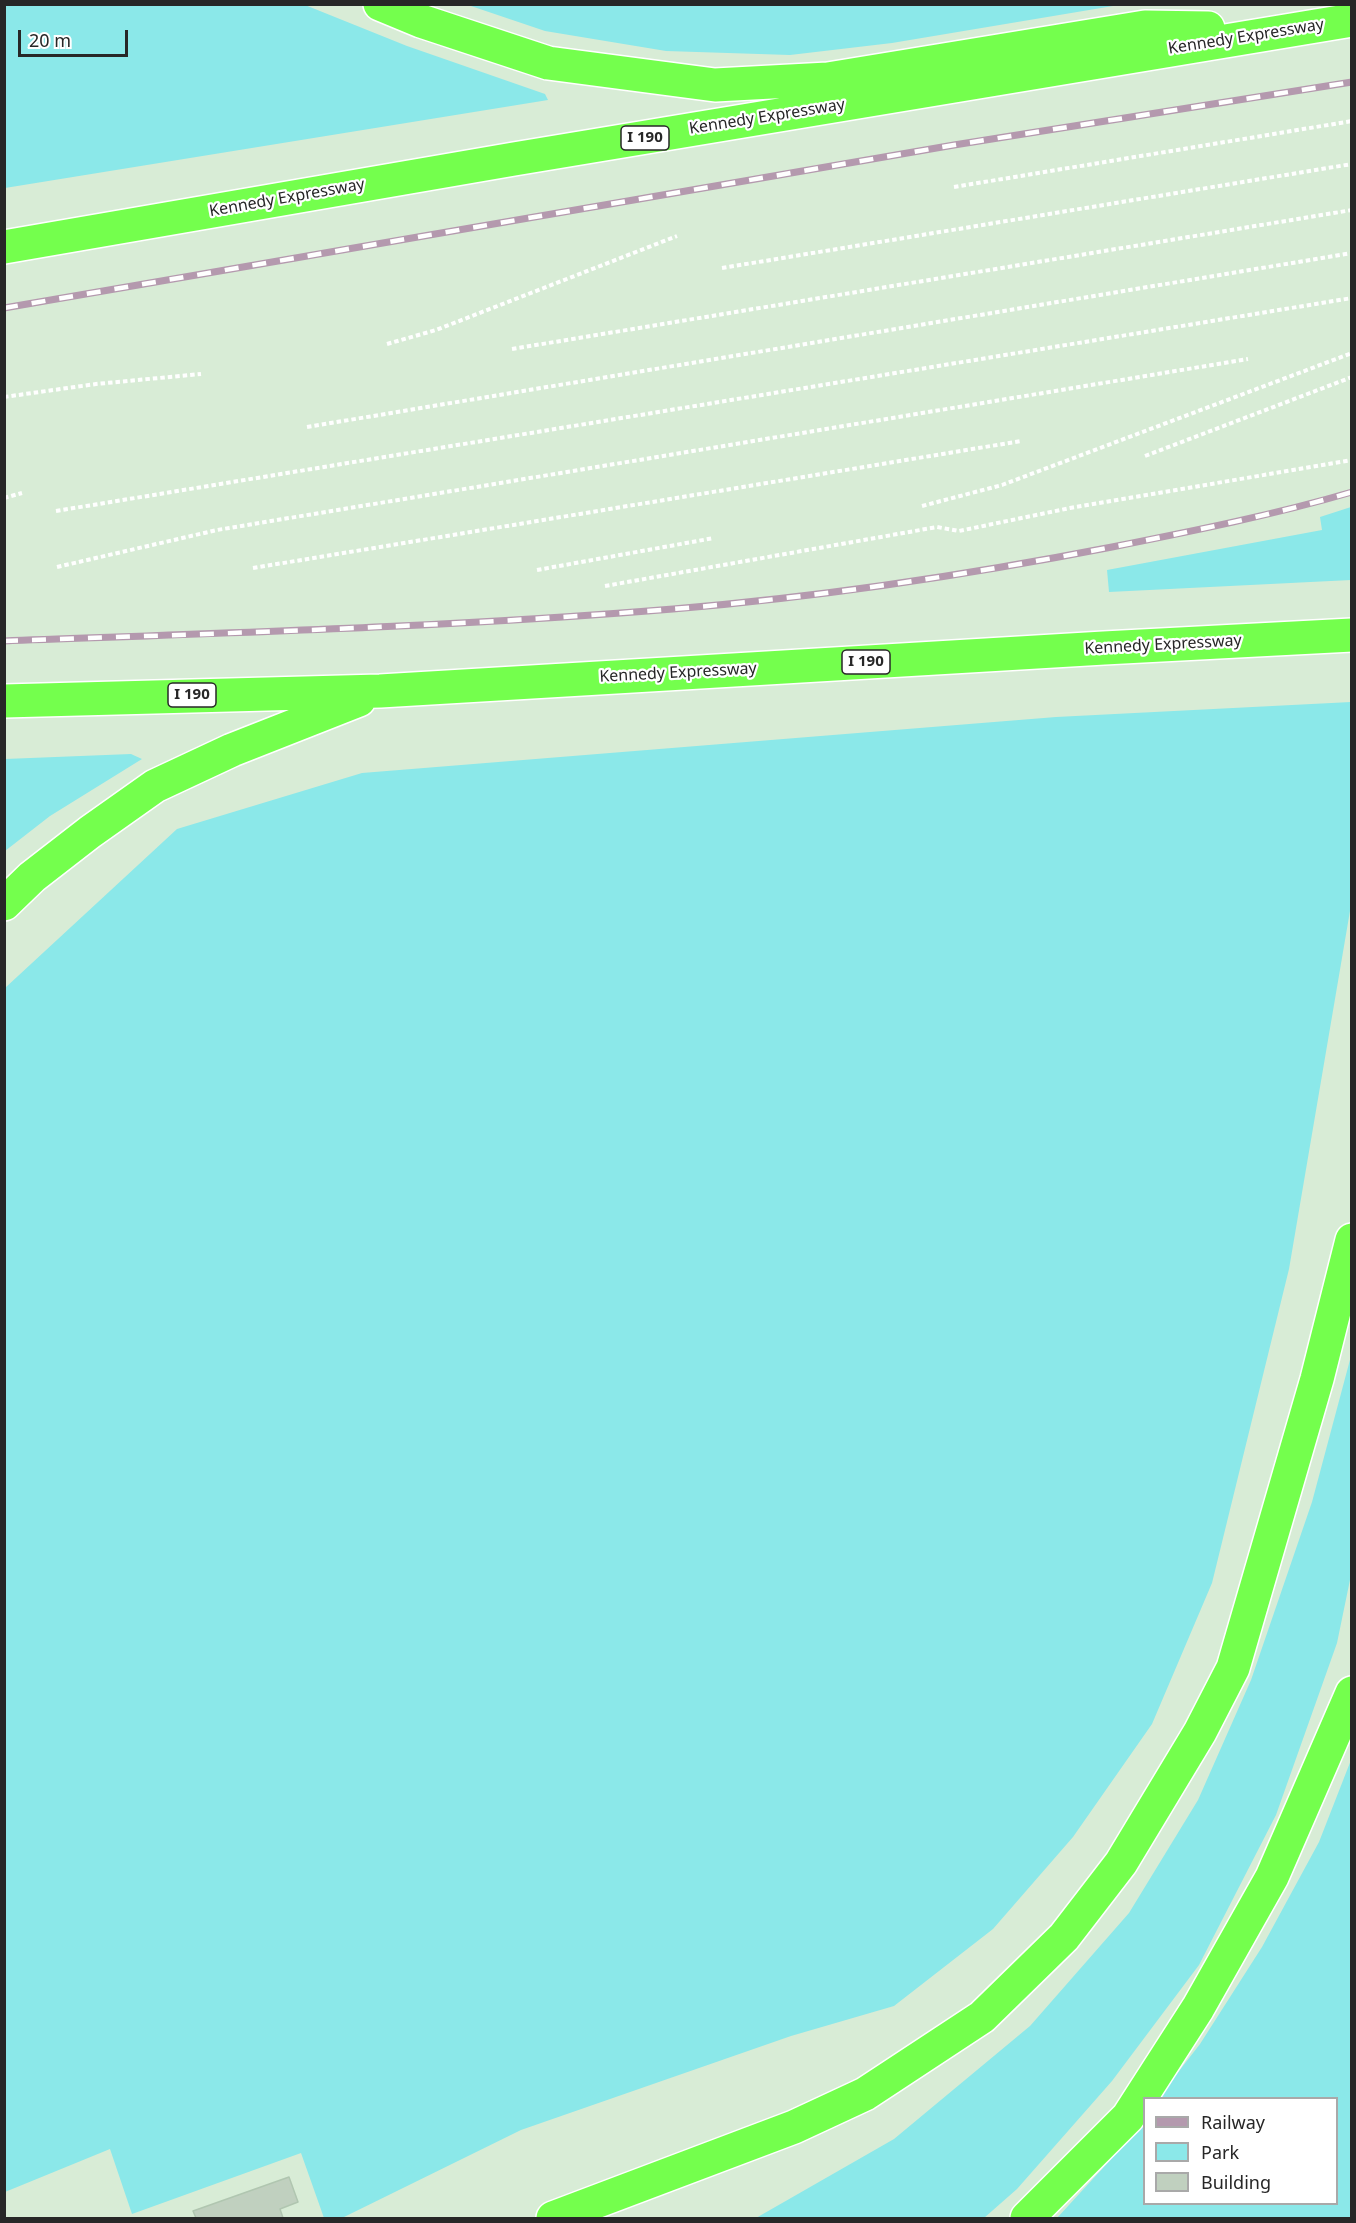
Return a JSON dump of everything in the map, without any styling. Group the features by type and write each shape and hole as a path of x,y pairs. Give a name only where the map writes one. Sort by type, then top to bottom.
{"highway":[{"path":"380,4 421,21 548,63 715,85 828,79 1145,27 1285,31"},
{"name":"Kennedy Expressway","path":"4,247 502,161 1352,20"},
{"name":"Kennedy Expressway","path":"4,701 381,691 1352,635"},
{"path":"4,904 32,877 155,786 232,750 381,691"},
{"path":"553,2218 794,2127 865,2094 982,2018 1064,1937 1121,1863 1200,1732 1233,1668 1317,1379 1352,1240"},
{"path":"1027,2218 1128,2117 1198,2008 1272,1877 1352,1693"}],"path":[{"path":"954,187 1352,121"},
{"path":"722,268 1352,164"},
{"path":"512,349 1352,210"},
{"path":"387,344 436,330 677,236"},
{"path":"307,427 1352,253"},
{"path":"56,511 1352,298"},
{"path":"922,506 1002,485 1352,353"},
{"path":"57,567 217,530 1248,359"},
{"path":"4,398 96,384 201,374"},
{"path":"1145,456 1352,377"},
{"path":"253,568 1021,441"},
{"path":"605,586 937,527 959,531 1070,508 1352,460"},
{"path":"4,498 22,493"},
{"path":"537,570 714,538"}],"green space":[{"path":"4,5 305,5 407,46 545,94 548,100 5,188"},
{"path":"468,5 1119,5 892,43 790,55 666,51 545,31"},
{"path":"1351,507 1351,580 1109,592 1107,570 1322,530 1320,517"},
{"path":"1351,702 1351,905 1289,1269 1212,1583 1152,1724 1073,1837 993,1929 894,2006 791,2036 521,2130 342,2218 324,2218 301,2153 132,2214 110,2149 5,2192 5,988 177,829 362,773 1056,717"},
{"path":"131,754 142,759 50,816 5,851 5,759"},
{"path":"1351,1356 1351,1575 1337,1643 1276,1815 1199,1965 1112,2081 1017,2189 984,2218 756,2218 894,2139 1030,2026 1129,1913 1198,1800 1251,1680 1312,1502"},
{"path":"1351,1760 1351,2218 1057,2218 1114,2156 1143,2117 1143,2205 1338,2205 1338,2097 1159,2097 1200,2044 1262,1947 1319,1842"}],"building":[{"path":"289,2177 298,2202 280,2209 283,2218 196,2218 193,2211"}],"railway":[{"path":"4,308 954,145 1352,82"},
{"path":"4,641 339,629 506,620 673,609 783,598 948,576 1058,557 1233,522 1352,492"}]}
